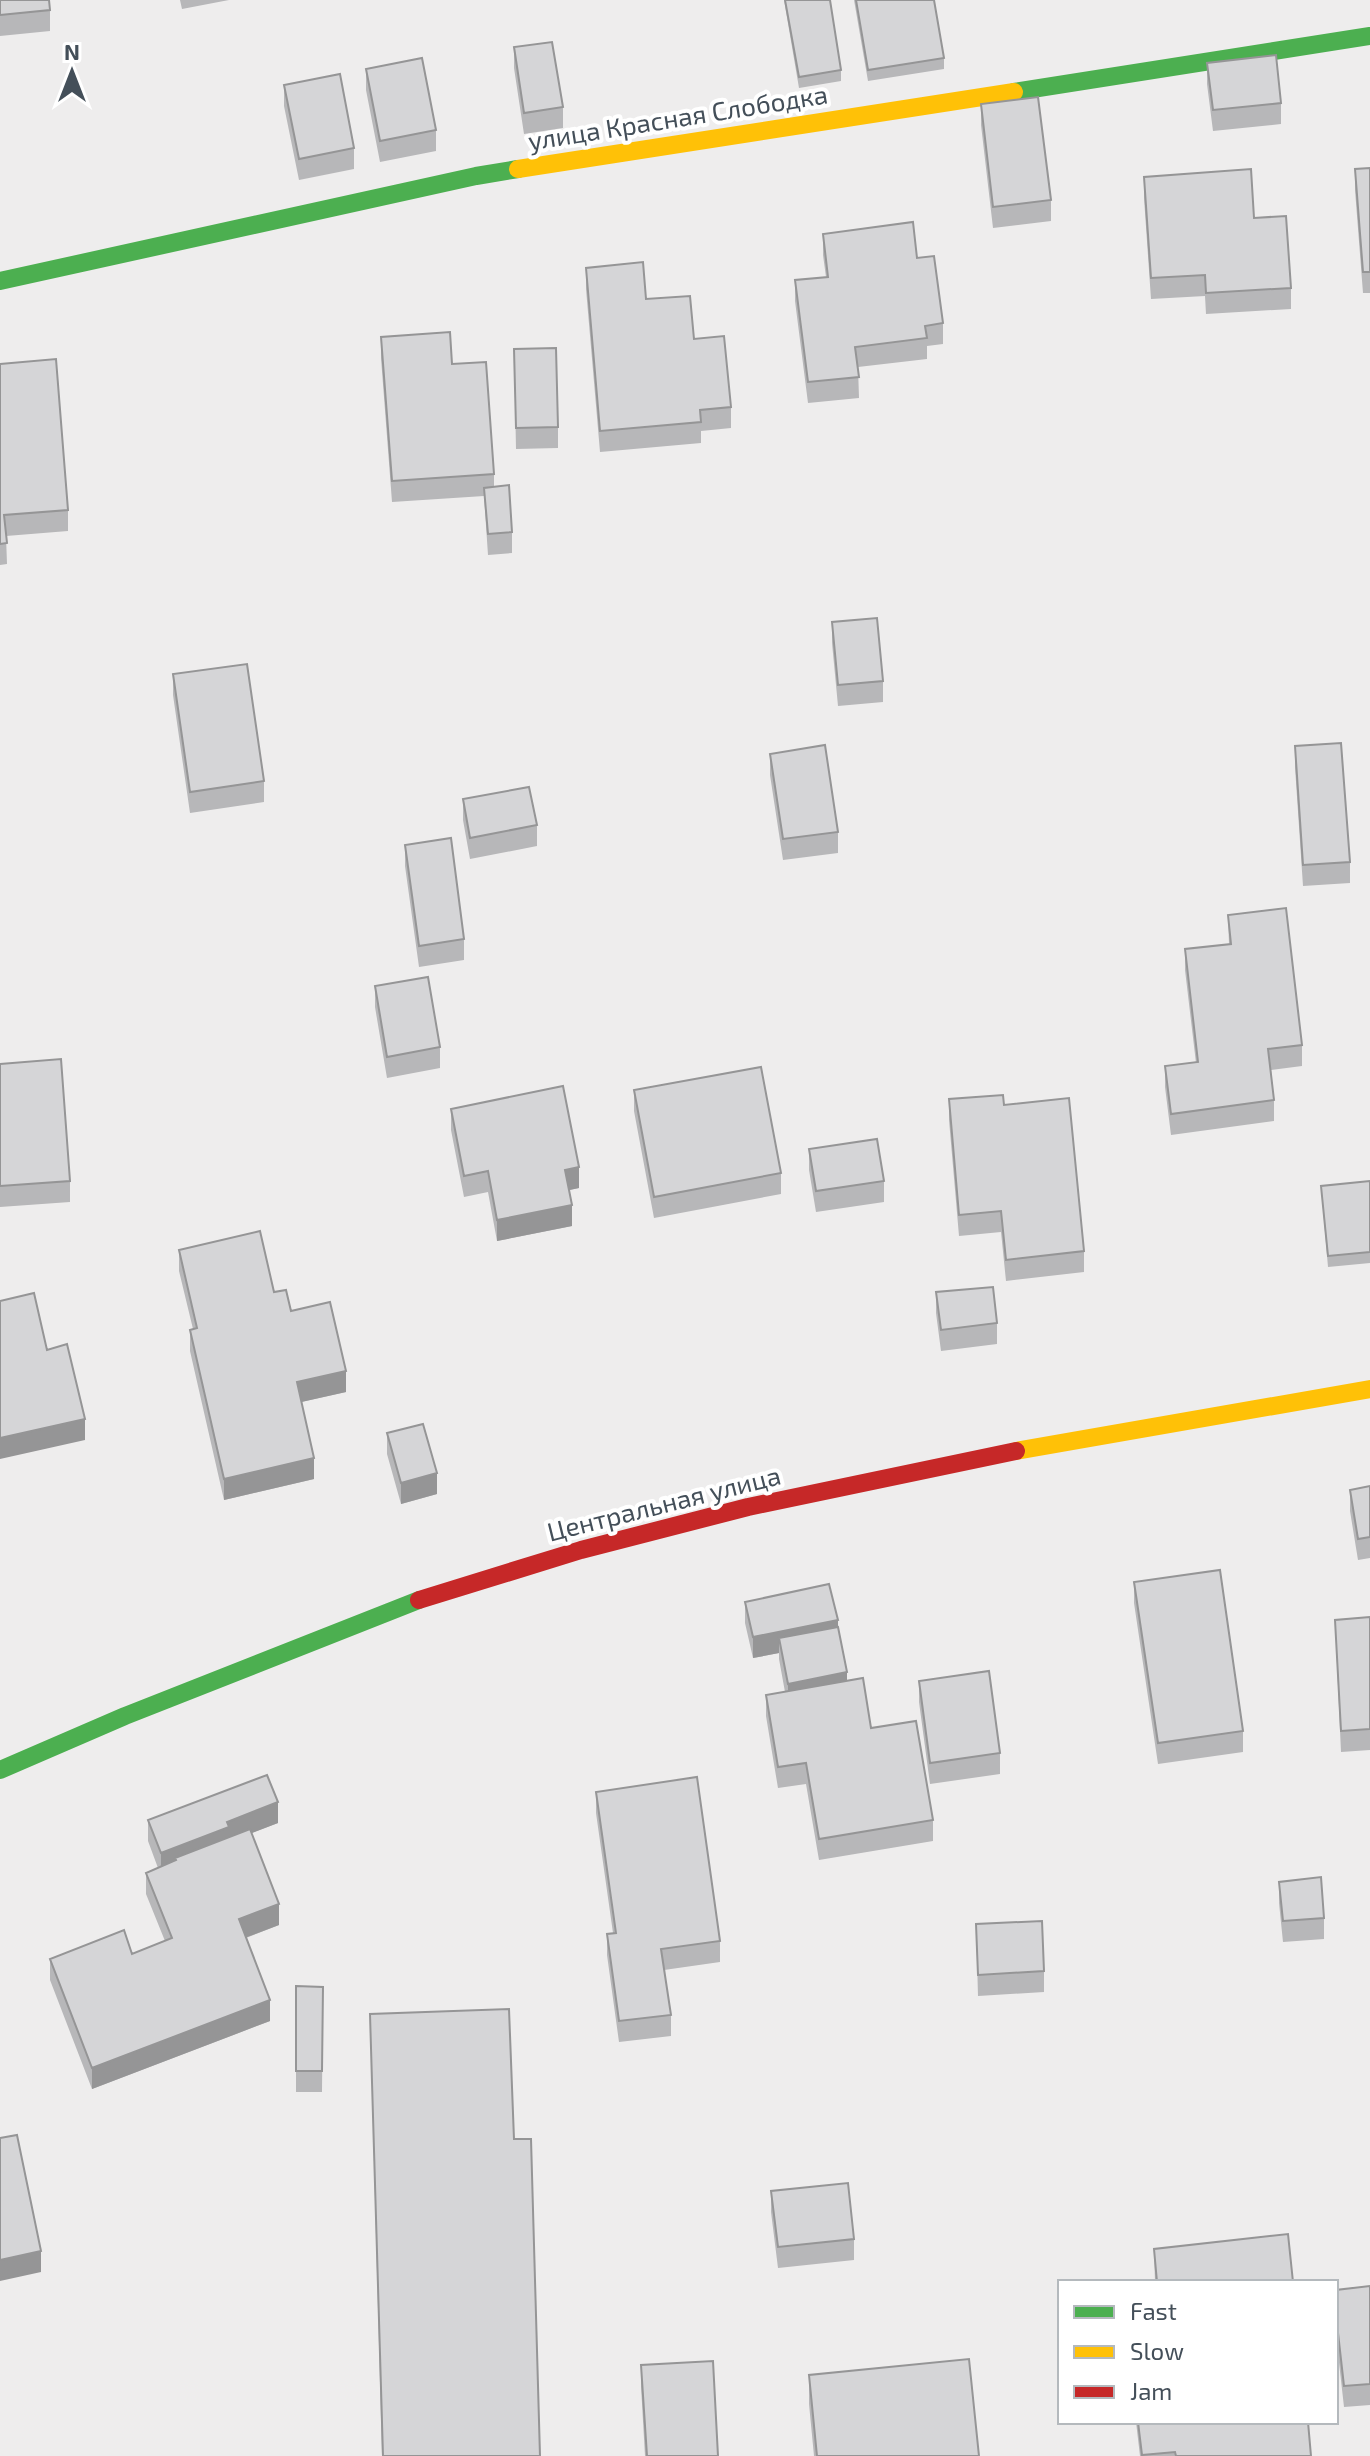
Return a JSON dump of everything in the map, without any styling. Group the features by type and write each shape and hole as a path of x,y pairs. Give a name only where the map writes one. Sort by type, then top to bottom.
{"main road":[{"name":"улица Красная Слободка","path":"0,281 476,176 1370,36"},
{"name":"Центральная улица","path":"0,1770 125,1716 397,1607 581,1550 748,1507 994,1455 1370,1389"}],"building":[{"path":"0,0 49,0 50,10 0,15"},
{"path":"785,0 830,0 841,70 799,77"},
{"path":"856,0 934,0 944,58 868,70"},
{"path":"552,42 563,107 524,113 514,47"},
{"path":"1276,55 1281,103 1213,110 1207,63"},
{"path":"422,58 436,130 380,141 366,69"},
{"path":"340,74 354,148 299,159 284,85"},
{"path":"1038,97 1051,200 993,207 981,104"},
{"path":"1370,168 1370,272 1363,272 1355,169"},
{"path":"1251,169 1254,218 1286,216 1291,288 1206,293 1205,275 1151,278 1144,177"},
{"path":"913,222 917,258 934,256 943,323 925,326 927,338 855,347 859,377 808,382 795,280 828,277 823,234"},
{"path":"643,262 646,299 690,296 694,339 724,336 731,407 700,410 701,422 600,431 586,268"},
{"path":"450,332 452,364 486,362 494,474 392,481 381,337"},
{"path":"556,348 558,427 516,428 514,349"},
{"path":"56,359 68,510 4,515 7,543 0,544 0,364"},
{"path":"509,485 512,532 488,534 484,488"},
{"path":"877,618 883,681 838,685 832,622"},
{"path":"247,664 264,781 190,792 173,674"},
{"path":"1341,743 1350,862 1303,865 1295,746"},
{"path":"825,745 838,832 783,839 770,754"},
{"path":"529,787 537,825 470,838 463,799"},
{"path":"451,838 464,939 419,946 405,845"},
{"path":"1286,908 1302,1045 1268,1049 1274,1100 1171,1114 1165,1066 1198,1062 1185,949 1231,944 1228,915"},
{"path":"428,977 440,1047 387,1057 375,986"},
{"path":"61,1059 70,1181 0,1186 0,1064"},
{"path":"761,1067 781,1173 654,1197 634,1090"},
{"path":"563,1086 579,1167 565,1170 572,1205 497,1220 488,1171 464,1176 451,1109"},
{"path":"1003,1095 1004,1105 1069,1098 1084,1251 1006,1260 1001,1211 959,1215 949,1099"},
{"path":"877,1139 884,1181 816,1191 809,1149"},
{"path":"1370,1181 1370,1252 1328,1256 1321,1186"},
{"path":"260,1231 274,1292 286,1290 291,1311 330,1302 346,1371 297,1382 314,1458 224,1479 190,1330 197,1328 179,1250"},
{"path":"993,1287 997,1323 941,1330 936,1292"},
{"path":"34,1293 47,1350 67,1344 85,1419 0,1438 0,1301"},
{"path":"423,1424 437,1473 401,1483 387,1433"},
{"path":"1370,1486 1370,1537 1358,1539 1350,1490"},
{"path":"1220,1570 1243,1731 1158,1743 1134,1582"},
{"path":"829,1584 838,1620 753,1637 745,1602"},
{"path":"1370,1617 1370,1729 1341,1731 1335,1620"},
{"path":"838,1627 847,1672 788,1684 779,1638"},
{"path":"989,1671 1000,1753 930,1763 919,1681"},
{"path":"863,1678 871,1728 916,1721 933,1820 819,1839 806,1763 778,1767 766,1695"},
{"path":"267,1775 278,1802 227,1822 229,1827 161,1853 148,1820"},
{"path":"697,1777 720,1941 661,1949 671,2015 619,2021 607,1934 616,1933 596,1792"},
{"path":"250,1829 279,1904 239,1919 270,2000 92,2068 50,1959 124,1930 132,1954 172,1938 146,1873 175,1858"},
{"path":"1321,1877 1324,1918 1283,1921 1279,1882"},
{"path":"1042,1921 1044,1971 978,1975 976,1924"},
{"path":"296,1986 323,1987 322,2071 296,2071"},
{"path":"509,2009 514,2139 531,2139 540,2456 383,2456 370,2014"},
{"path":"17,2135 41,2251 0,2260 0,2138"},
{"path":"848,2183 854,2239 778,2247 771,2191"},
{"path":"1288,2234 1293,2280 1157,2280 1154,2249"},
{"path":"1370,2286 1370,2384 1344,2386 1338,2333 1338,2290"},
{"path":"969,2359 979,2456 817,2456 809,2375"},
{"path":"713,2361 718,2456 647,2456 641,2365"},
{"path":"1138,2424 1308,2424 1311,2456 1176,2456 1175,2452 1142,2455"}],"traffic: fast":[{"path":"1014,92 1370,36"},
{"path":"0,281 518,169"},
{"path":"0,1770 125,1716 419,1600"}],"traffic: slow":[{"path":"518,169 1014,92"},
{"path":"1016,1451 1370,1389"}],"traffic: jam":[{"path":"419,1600 581,1550 748,1507 1016,1451"}]}
